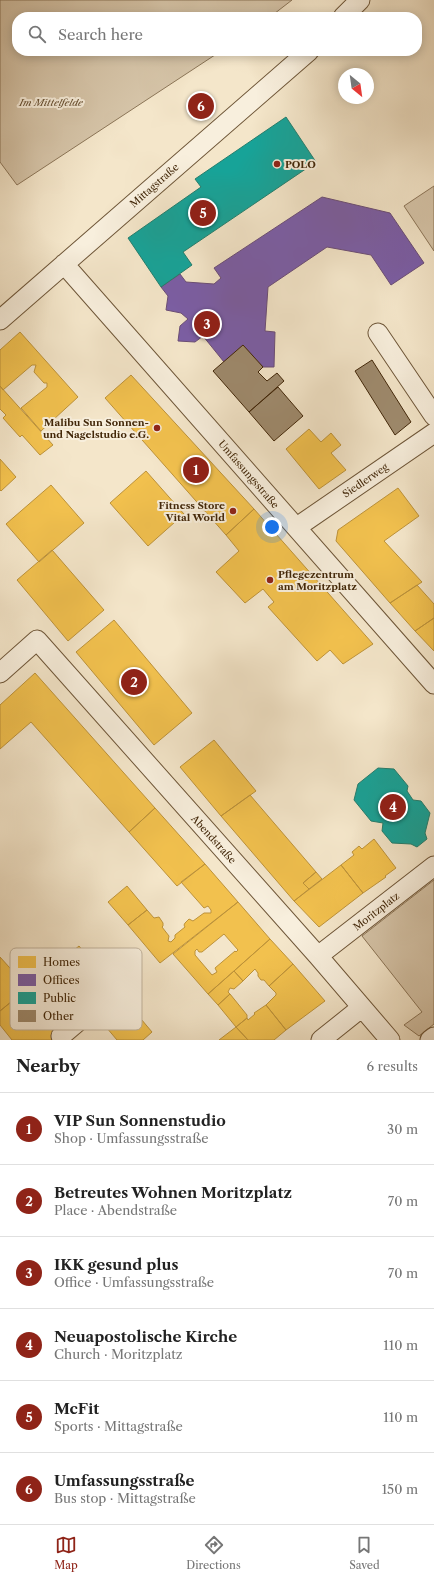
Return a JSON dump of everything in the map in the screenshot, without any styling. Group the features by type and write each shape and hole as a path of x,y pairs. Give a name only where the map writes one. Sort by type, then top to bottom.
{"street":[{"path":"348,12 360,0"},
{"name":"Mittagstraße","path":"0,320 303,56"},
{"name":"Umfassungsstraße","path":"64,264 434,684"},
{"path":"378,333 434,416"},
{"name":"Siedlerweg","path":"297,528 434,433"},
{"name":"Abendstraße","path":"0,673 37,640 318,956 390,1040"},
{"name":"Moritzplatz","path":"318,956 434,866"},
{"path":"321,1040 361,1008"},
{"path":"61,1036 68,1030"},
{"path":"430,1040 434,1037"}],"green space":[{"name":"Im Mittelfelde","path":"0,0 292,0 276,12 12,12 12,56 213,56 17,185 0,162"},
{"path":"434,186 434,251 404,206"},
{"path":"434,880 434,1024 419,1036 404,1025 422,1012 362,936"}],"building: Homes":[{"path":"20,332 78,397 41,431 21,408 47,387 47,383 44,383 34,372 36,365 32,365 3,390 0,386 0,350"},
{"path":"131,375 254,509 226,535 105,398"},
{"path":"0,386 53,445 40,455 22,435 20,437 3,418 6,415 0,409"},
{"path":"309,429 321,442 331,433 341,445 331,453 346,470 319,489 286,449"},
{"path":"0,459 16,477 1,491 0,490"},
{"path":"146,471 184,514 148,546 110,503"},
{"path":"51,485 84,523 39,562 6,524"},
{"path":"398,488 419,516 384,541 422,582 390,603 336,541 338,530"},
{"name":"Pflegezentrum am Moritzplatz","path":"254,509 373,644 343,664 330,650 317,661 268,607 274,602 263,589 245,603 216,572 239,551 226,535"},
{"path":"52,550 104,610 68,641 17,580"},
{"path":"417,585 434,604 434,618 415,631 390,603"},
{"path":"434,618 434,651 415,631"},
{"path":"114,620 192,713 154,745 76,652"},
{"path":"35,673 155,808 129,832 31,722 0,749 0,705"},
{"path":"214,740 256,791 221,816 180,767"},
{"path":"250,795 316,872 303,883 309,889 294,901 221,816"},
{"path":"155,808 205,864 177,886 129,832"},
{"path":"374,839 396,868 363,893 341,865 354,855 352,852 359,846 362,849"},
{"path":"205,864 238,902 160,963 128,925 147,910 154,918 159,917 163,923 162,927 169,936 168,941 171,942 175,938 175,935 185,927 185,923 189,919 193,921 204,913 211,913 208,906 204,908 181,882"},
{"path":"341,865 363,893 319,927 294,901"},
{"path":"316,872 322,879 309,889 303,883"},
{"path":"127,886 147,910 128,925 108,902"},
{"path":"238,902 270,939 208,994 173,954","holes":["224,934 238,950 215,968 217,972 212,975 195,955 195,951 197,949 199,952 202,952"]},
{"path":"270,939 293,964 269,986 264,980 261,980 255,969 243,981 234,971"},
{"path":"0,957 10,968 10,1003 0,1011"},
{"path":"293,964 325,1001 286,1030 266,1005 276,995 276,993 269,986"},
{"path":"234,971 243,981 234,989 230,988 228,992 230,994 218,1005 208,994"},
{"path":"230,994 247,1015 247,1018 236,1027 218,1005"},
{"path":"10,1003 10,1030 56,1030 65,1040 12,1040 0,1025 0,1011"},
{"path":"266,1005 286,1030 274,1040 248,1040 236,1027 247,1018 248,1020 255,1014 254,1013"},
{"path":"142,1020 152,1032 143,1040 117,1040 109,1030 142,1030"},
{"path":"236,1027 248,1040 219,1040"}],"building: Offices":[{"path":"322,197 390,213 424,263 391,285 371,255 327,247 268,287 265,331 275,332 274,367 263,367 243,345 224,362 203,336 195,342 178,341 180,326 188,319 181,313 166,310 168,296 161,287 180,274 186,282 214,284 221,278 214,268"}],"building: Public":[{"path":"286,117 316,162 183,252 192,265 161,287 128,238 201,187 195,179"},
{"path":"378,768 394,769 408,786 407,791 413,800 421,801 430,813 425,833 427,839 417,847 411,844 392,843 382,831 383,823 371,821 354,800 358,784"}],"building: Other":[{"path":"243,345 263,367 258,372 267,381 277,373 284,381 249,412 213,371"},
{"path":"372,360 411,422 395,435 355,371"},
{"path":"278,387 303,416 274,441 249,412"}],"place":[{"name":"Umfassungsstraße","path":"201,106"},
{"name":"POLO","path":"277,164"},
{"name":"McFit","path":"203,213"},
{"name":"IKK gesund plus","path":"207,324"},
{"name":"Malibu Sun Sonnen- und Nagelstudio e.G.","path":"157,428"},
{"name":"VIP Sun Sonnenstudio","path":"196,470"},
{"name":"Fitness Store Vital World","path":"233,511"},
{"name":"Pflegezentrum am Moritzplatz","path":"270,580"},
{"name":"Betreutes Wohnen Moritzplatz","path":"134,682"},
{"name":"Neuapostolische Kirche","path":"393,807"}]}
